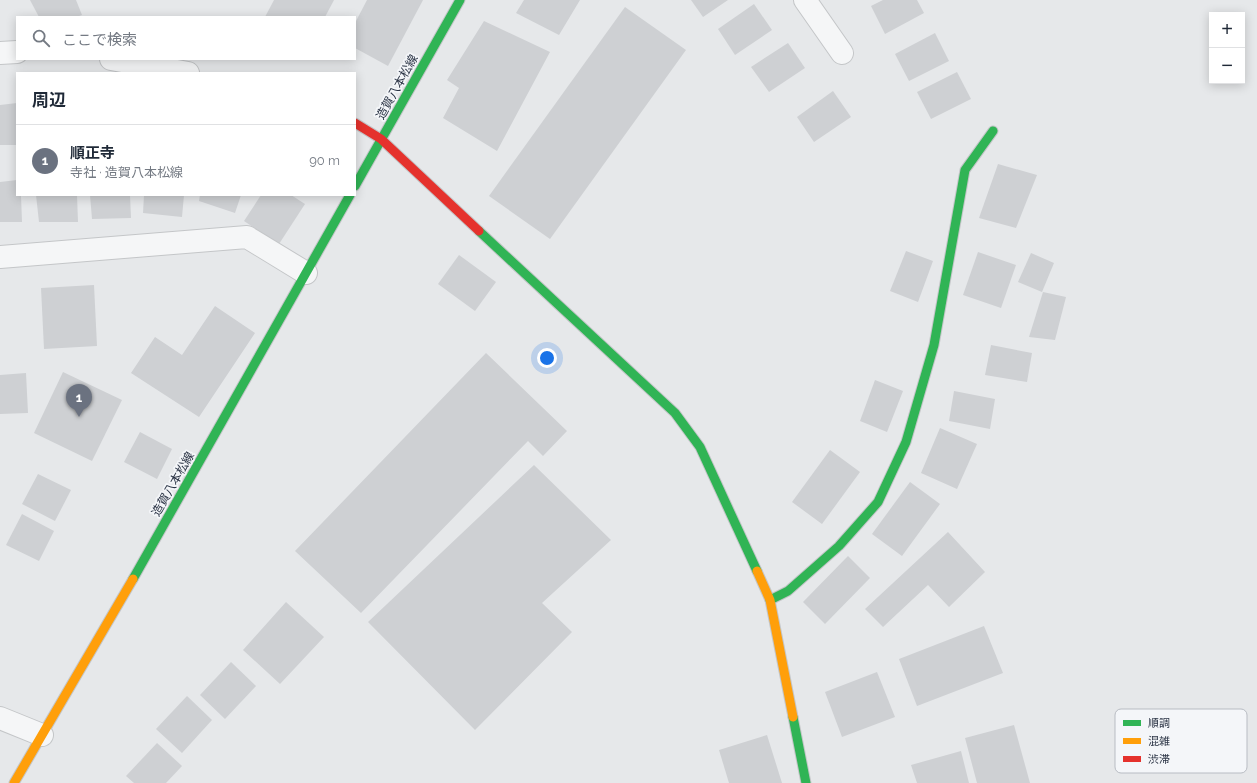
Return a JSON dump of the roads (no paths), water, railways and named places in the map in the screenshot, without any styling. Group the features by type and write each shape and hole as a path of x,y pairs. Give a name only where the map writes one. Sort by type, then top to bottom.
{"street":[{"name":"造賀八本松線","path":"356,184 460,0"},
{"path":"805,0 842,53"},
{"path":"0,53 16,52"},
{"path":"116,60 182,72"},
{"path":"356,125 381,139 675,413 700,447 770,600 806,783"},
{"path":"770,600 788,591 839,546 878,502 906,442 934,345 965,170 993,131"},
{"name":"造賀八本松線","path":"14,783 148,552 349,196"},
{"path":"0,257 247,237 306,273"},
{"path":"0,718 42,735"}],"place":[{"name":"順正寺","path":"79,417"}]}
